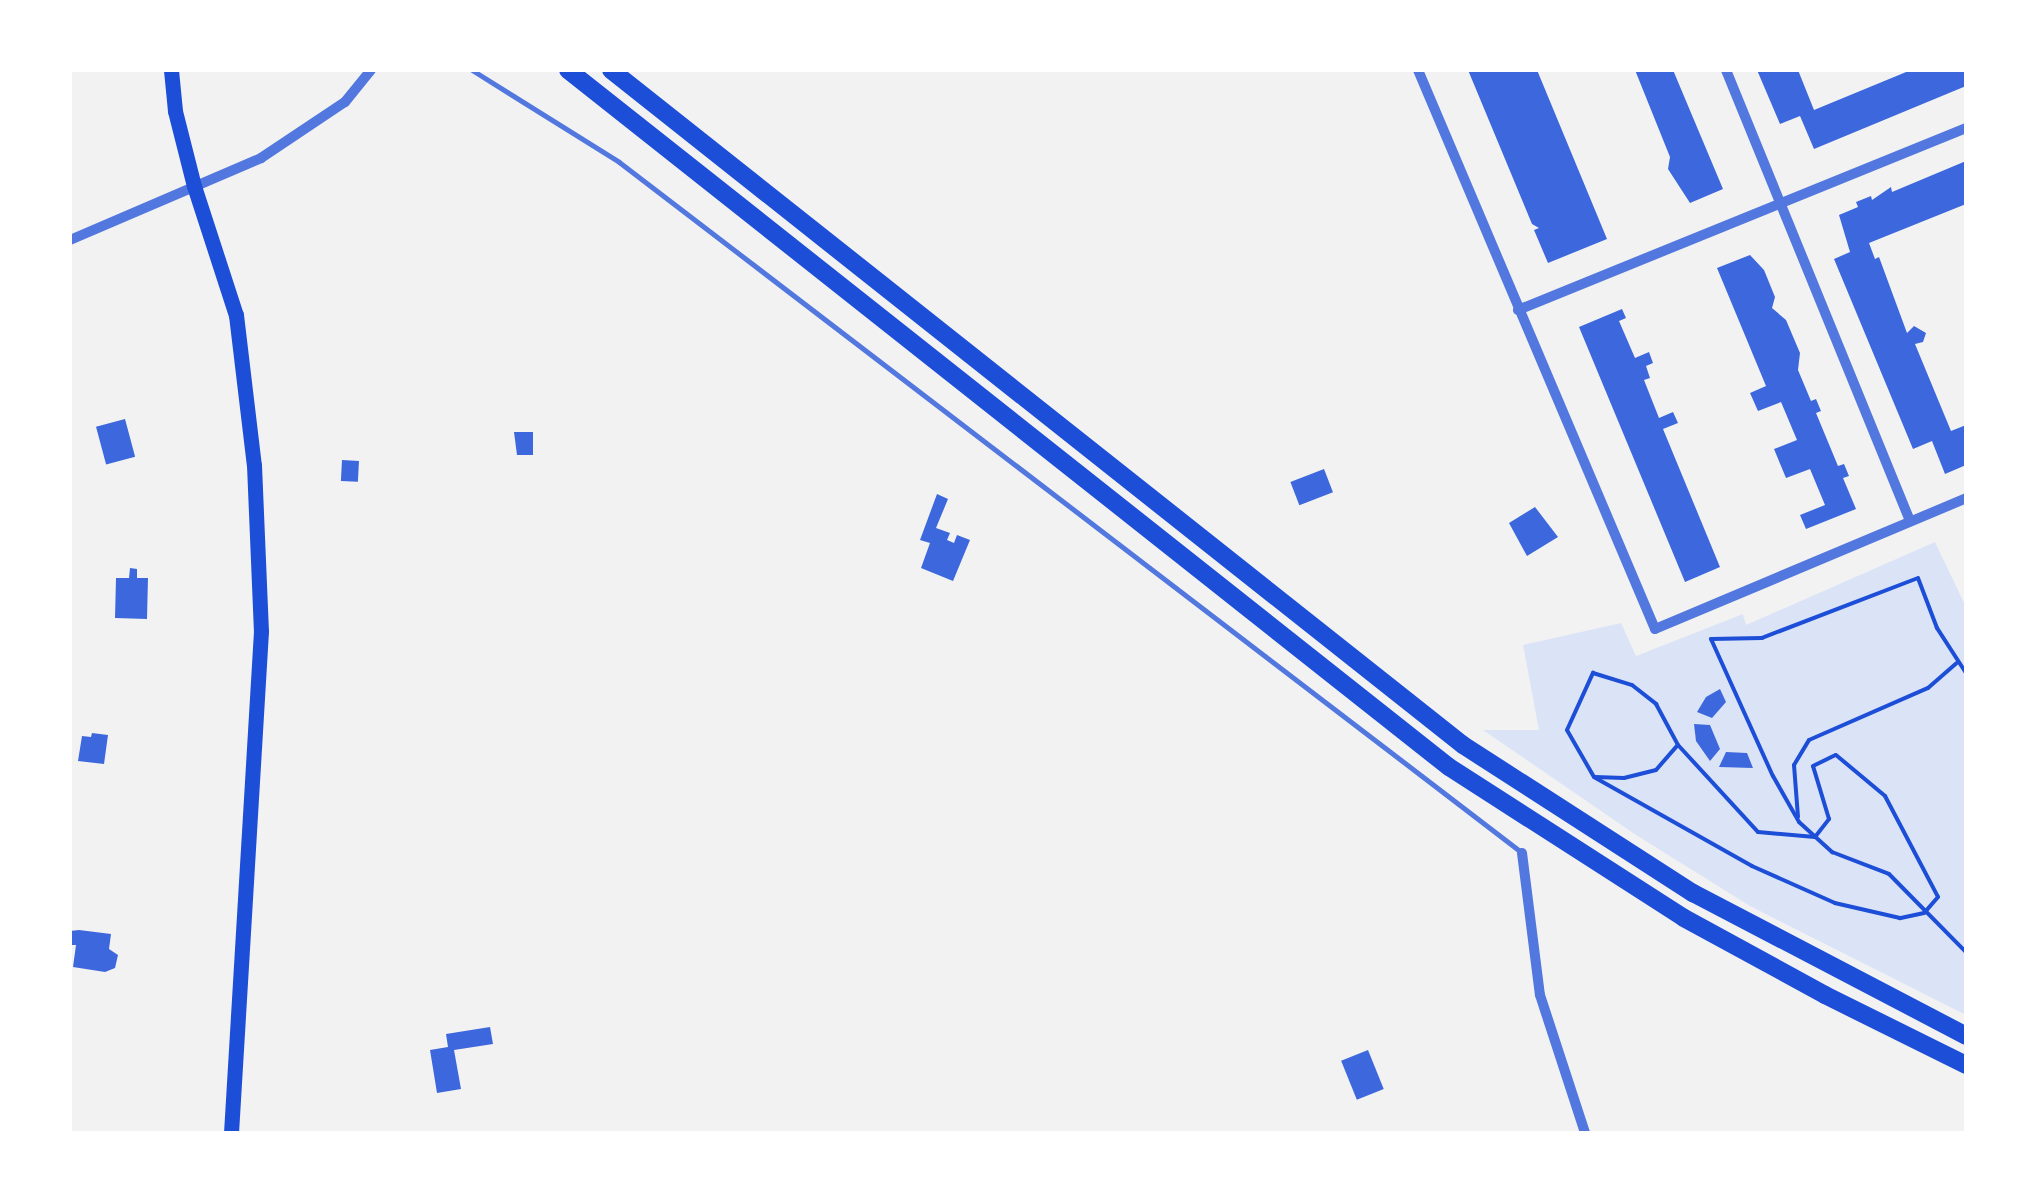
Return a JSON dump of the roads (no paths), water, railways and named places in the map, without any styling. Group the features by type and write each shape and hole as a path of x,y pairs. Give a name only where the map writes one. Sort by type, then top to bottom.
{"highway":[{"path":"568,70 1448,767 1684,918 1966,1064"},
{"path":"610,70 1463,744 1694,894 1966,1036"}],"main road":[{"path":"171,70 175,111 194,186 236,314 254,466 261,632 231,1133"}],"street":[{"path":"70,240 261,158 344,102 371,70"},
{"path":"1418,70 1654,629 1966,498"},
{"path":"1726,70 1910,522"},
{"path":"1518,310 1966,128"},
{"path":"1522,853 1540,995 1586,1133"}],"lane":[{"path":"472,70 619,162 1522,853"}]}
